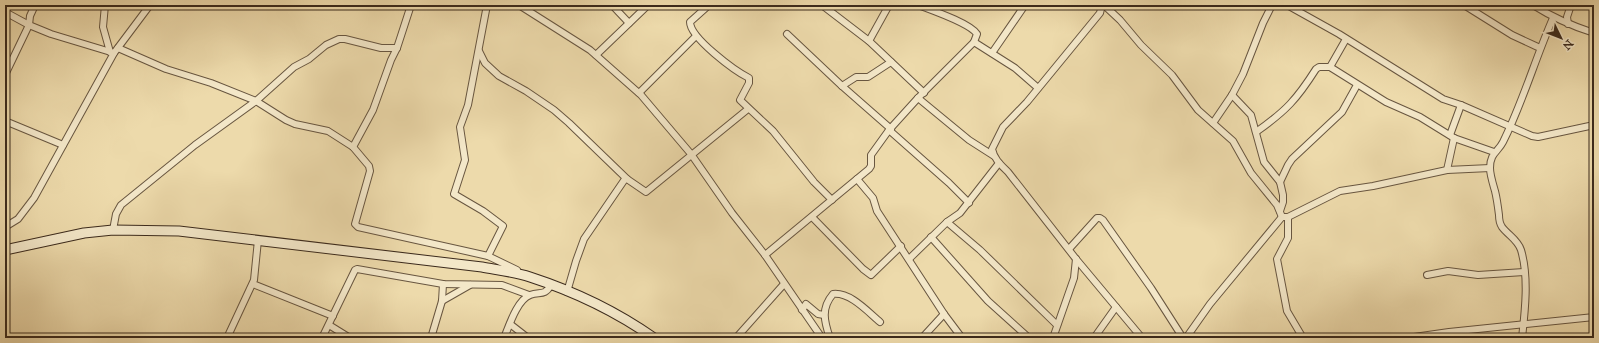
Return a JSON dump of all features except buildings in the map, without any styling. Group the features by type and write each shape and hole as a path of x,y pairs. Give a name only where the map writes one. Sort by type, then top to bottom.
{"main road":[{"path":"5,250 84,233 113,230 179,230 482,267 530,277 551,285 591,302 632,324 654,338"}],"street":[{"path":"5,75 29,25 30,16 35,5"},
{"path":"105,5 103,27 114,51"},
{"path":"5,228 18,219 26,209 114,51 150,5"},
{"path":"353,147 373,110 397,48 411,5"},
{"path":"487,5 468,105 460,127 465,160 454,194 483,211 503,226 488,256"},
{"path":"519,5 570,36 596,55 640,93 691,154 732,213 766,255 784,284 822,338"},
{"path":"612,5 629,23"},
{"path":"596,55 648,5"},
{"path":"709,5 690,22 690,26 696,36 733,69 750,80 740,100 773,131 814,182 832,200"},
{"path":"822,5 869,41 924,93"},
{"path":"869,41 889,5"},
{"path":"766,255 869,169 871,166 871,155 890,130 918,98 974,42 977,34 975,30 918,5"},
{"path":"992,53 1025,5"},
{"path":"1142,338 1076,259 1008,172 999,164 992,149 1003,127 1038,88 1100,13 1103,5 1120,20 1141,45 1169,71 1198,110 1233,141 1251,172 1283,215"},
{"path":"1213,123 1232,95 1246,68 1263,23 1272,5"},
{"path":"1287,5 1300,8 1346,39 1443,99 1461,105 1532,136 1538,137 1594,125"},
{"path":"1464,5 1512,35 1540,48"},
{"path":"1532,5 1553,18 1594,33"},
{"path":"1568,24 1567,17 1571,5"},
{"path":"5,12 29,25 57,36 114,51 211,83 256,101 295,124 328,131 353,147 370,166 370,171 355,224 356,226 488,256 530,277"},
{"path":"1522,338 1524,272 1520,246 1502,227 1490,168 1494,152 1502,144 1525,92 1540,48 1553,18"},
{"path":"787,34 969,203"},
{"path":"640,93 696,36"},
{"path":"113,230 116,214 121,205 195,144 256,101 294,67 309,59 326,45 345,39 381,48 397,48"},
{"path":"1330,67 1346,39"},
{"path":"974,42 1015,68 1038,88"},
{"path":"479,51 485,63 499,76 526,91 554,110 627,179 646,192 748,109"},
{"path":"842,86 856,77 868,77 891,62"},
{"path":"1256,132 1286,109 1302,92 1316,69 1319,67 1330,67 1386,102 1420,117 1452,137 1494,152"},
{"path":"1280,182 1292,159 1342,112 1358,85"},
{"path":"1232,95 1251,115 1264,162 1280,182 1283,195 1283,215 1288,238 1277,259 1287,312 1303,338"},
{"path":"918,98 969,140 994,156"},
{"path":"1447,170 1452,137 1461,105"},
{"path":"5,121 63,145"},
{"path":"909,259 947,222 960,213 999,164"},
{"path":"1069,249 1096,218 1104,220 1185,338 1210,304 1283,215 1340,191 1373,186 1447,170 1490,168"},
{"path":"567,292 584,239 627,179"},
{"path":"857,179 873,198 877,210 944,314 962,338"},
{"path":"812,217 863,269 871,275 901,246"},
{"path":"947,222 980,250 1056,325"},
{"path":"931,237 988,301 1029,338"},
{"path":"227,338 253,284 256,273 258,240"},
{"path":"1053,338 1056,325 1074,278 1076,259"},
{"path":"322,338 355,270 357,269 443,284 502,285 529,295 544,293 548,291 551,285"},
{"path":"1427,275 1448,271 1478,275 1524,272"},
{"path":"253,284 333,316"},
{"path":"430,338 442,302 443,284"},
{"path":"736,338 784,284"},
{"path":"442,302 470,285"},
{"path":"830,338 824,316 827,301 833,294 841,293 880,322"},
{"path":"504,338 520,304 529,295"},
{"path":"802,310 806,304 818,314 824,316"},
{"path":"1094,338 1116,306"},
{"path":"922,338 944,314"},
{"path":"1408,338 1449,335 1594,318"},
{"path":"510,324 528,338"},
{"path":"329,325 350,338"}]}
